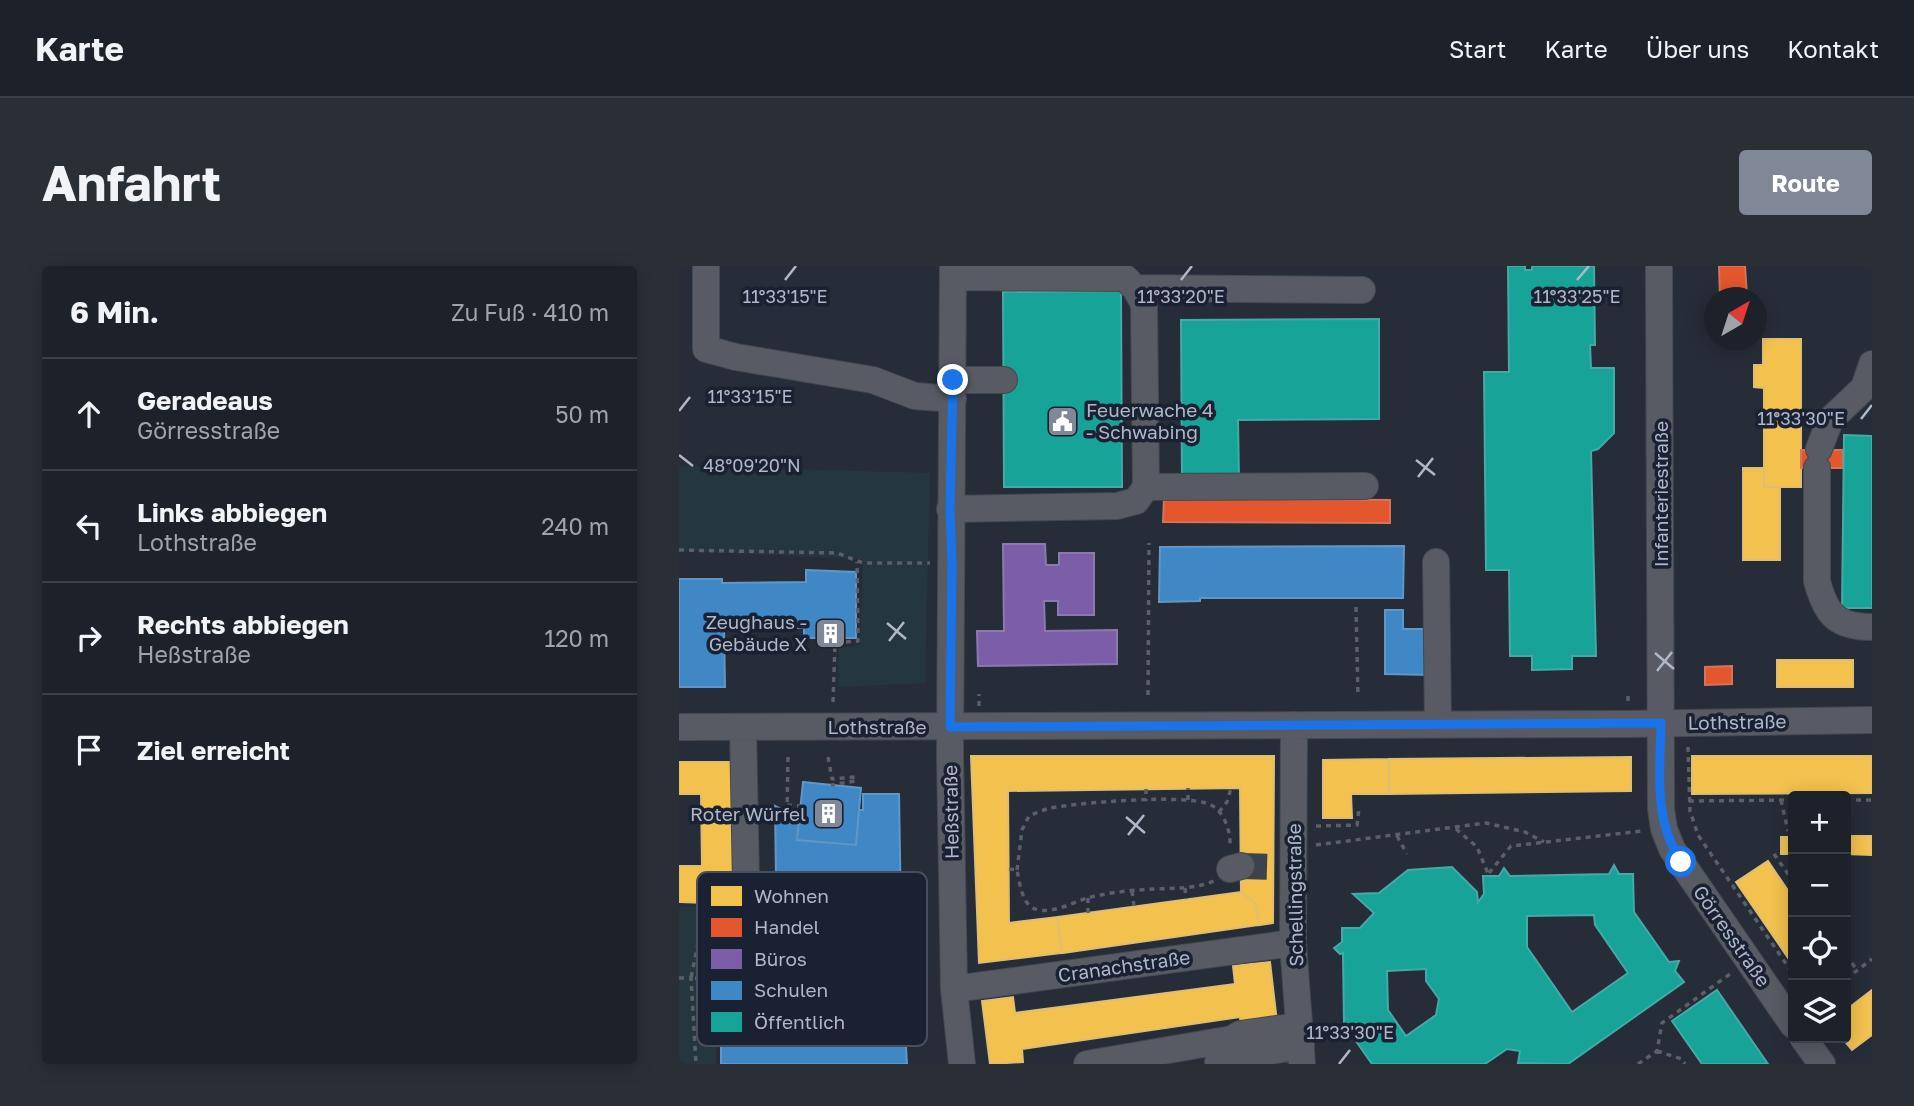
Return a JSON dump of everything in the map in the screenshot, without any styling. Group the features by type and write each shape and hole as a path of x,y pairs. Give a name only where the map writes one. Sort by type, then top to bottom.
{"street":[{"path":"706,266 706,349 736,357 873,380 915,396 1004,380"},
{"name":"Infanteriestraße","path":"1659,266 1661,723"},
{"path":"950,509 1117,506 1136,501 1146,487 1144,304 1135,288 1125,278 953,271"},
{"name":"Heßstraße","path":"953,271 953,389 944,450 952,564 950,727 954,989 962,1064"},
{"path":"1135,288 1362,290"},
{"path":"1872,364 1864,388 1830,420 1818,459 1817,582 1822,600 1831,615 1847,625 1872,627"},
{"path":"1146,487 1365,486"},
{"path":"1436,562 1438,724"},
{"name":"Lothstraße","path":"679,727 1872,720"},
{"name":"Görresstraße","path":"1661,723 1661,809 1668,839 1788,1018"},
{"name":"Schellingstraße","path":"1294,725 1288,852 1301,1045"},
{"path":"743,727 753,872"},
{"name":"Cranachstraße","path":"954,989 1293,943"},
{"path":"1087,1064 1233,1040 1240,1034 1301,1045"},
{"path":"1807,1043 1822,1064"},
{"path":"1218,1062 1301,1045"}],"path":[{"path":"1148,695 1149,543"},
{"path":"679,550 837,553 857,562 952,564"},
{"path":"833,702 835,643 858,641 857,562"},
{"path":"1356,607 1358,697"},
{"path":"1628,691 1628,702"},
{"path":"1688,747 1689,801 1694,825 1705,848 1788,967"},
{"path":"787,812 788,756"},
{"path":"828,757 832,779 855,777 855,781 831,785"},
{"path":"1219,812 1227,802 1231,788"},
{"path":"1146,789 1146,801"},
{"path":"1188,789 1188,800"},
{"path":"1188,800 1213,806 1219,812 1231,834 1235,868 1215,881 1185,888 1132,891 1088,898 1039,911 1028,906 1022,893 1017,870 1022,830 1029,816 1048,808 1188,800"},
{"path":"1781,800 1788,831"},
{"path":"1689,801 1788,800"},
{"path":"1851,800 1872,800"},
{"path":"787,805 800,806"},
{"path":"1288,852 1357,825 1359,808"},
{"path":"1288,852 1486,823 1525,832 1544,842"},
{"path":"1456,829 1478,847 1489,875 1511,846 1642,831"},
{"path":"1397,836 1407,853"},
{"path":"1774,854 1788,874"},
{"path":"1009,869 1017,870"},
{"path":"1185,888 1186,899"},
{"path":"1132,891 1134,906"},
{"path":"1088,898 1089,913"},
{"path":"695,1064 691,978 697,949"},
{"path":"1851,975 1872,959"},
{"path":"1851,962 1857,971"},
{"path":"1641,1063 1657,1051 1662,1023 1732,973"},
{"path":"679,978 697,978"},
{"path":"1657,1051 1682,1059 1685,1064"}],"shaded area":[{"path":"679,466 930,473 925,683 838,687 839,648 860,645 863,559 679,551"},
{"path":"679,907 697,907 697,1046 716,1046 716,1064 679,1064"}],"building: Wohnen":[{"path":"1767,339 1801,339 1801,487 1764,487 1764,388 1754,387 1754,365 1763,365 1763,350 1767,350"},
{"path":"1743,468 1764,468 1764,487 1780,487 1780,560 1743,560"},
{"path":"1777,660 1853,660 1853,687 1777,687"},
{"path":"971,756 1274,756 1273,923 1259,925 1256,904 1241,892 1240,788 1008,791 1009,923 1057,917 1062,953 979,963"},
{"path":"1692,756 1872,756 1872,793 1788,791 1788,793 1692,794"},
{"path":"1631,757 1631,791 1389,794 1389,759"},
{"path":"1389,759 1389,794 1351,794 1352,818 1323,818 1323,760"},
{"path":"679,762 735,762 736,872 697,872 697,903 679,902 679,866 702,866 701,794 679,794"},
{"path":"1851,836 1872,836 1872,855 1851,854"},
{"path":"1781,837 1788,837 1788,854 1781,854"},
{"path":"1768,861 1788,891 1788,958 1736,882"},
{"path":"1241,892 1256,904 1259,925 1062,953 1057,917"},
{"path":"1270,962 1277,1022 1241,1028 1240,1017 1022,1049 1023,1062 990,1064 982,1001 1013,997 1015,1013 1235,984 1233,966"},
{"path":"1872,990 1872,1035 1852,1050 1846,1043 1851,1043 1851,1006"}],"building: Handel":[{"path":"1719,266 1745,266 1746,287 1720,287"},
{"path":"1801,450 1843,450 1843,468 1801,468"},
{"path":"1164,498 1390,500 1390,523 1163,522"},
{"path":"1732,666 1732,684 1705,685 1705,667"}],"building: Büros":[{"path":"1003,544 1045,544 1046,565 1059,565 1059,553 1094,553 1094,615 1058,615 1058,601 1044,601 1045,631 1117,630 1117,664 978,666 977,631 1004,631"}],"building: Schulen":[{"path":"1404,546 1403,598 1200,598 1200,601 1159,602 1160,547"},
{"name":"Zeughaus - Gebäude X","path":"806,570 856,572 856,638 804,638 804,628 724,628 725,687 679,687 679,579 722,579 722,583 806,582"},
{"path":"1385,610 1403,610 1403,629 1431,629 1432,675 1385,674"},
{"name":"Roter Würfel","path":"803,782 861,788 856,845 797,840"},
{"path":"863,794 899,794 900,872 776,872 775,806 799,818 797,840 856,845 859,810 863,810"},
{"path":"721,1046 906,1046 907,1064 721,1064"}],"building: Öffentlich":[{"path":"1508,266 1525,266 1525,270 1532,270 1532,266 1594,266 1595,345 1590,345 1591,368 1614,368 1614,433 1598,449 1591,451 1596,656 1572,656 1572,669 1532,670 1532,656 1510,656 1509,570 1486,570 1484,372 1509,372"},
{"name":"Feuerwache 4 - Schwabing","path":"1121,291 1122,487 1004,487 1003,292"},
{"path":"1379,319 1379,419 1238,420 1239,480 1182,480 1181,320"},
{"path":"1844,435 1872,436 1872,608 1842,608"},
{"path":"1614,865 1619,874 1633,874 1634,912 1669,962 1679,961 1675,971 1684,982 1568,1064 1518,1063 1520,1051 1507,1049 1485,1064 1372,1064 1344,1024 1343,953 1340,954 1334,948 1342,942 1342,928 1360,928 1374,913 1353,894 1379,893 1408,870 1452,867 1477,892 1478,902 1484,894 1483,876 1499,876 1504,868 1510,876 1609,874","holes":["1594,915 1595,925 1628,973 1572,1012 1527,947 1527,916","1426,969 1426,981 1439,999 1436,1015 1406,1036 1388,1010 1387,971"]},
{"path":"1717,990 1768,1064 1702,1064 1672,1021"}],"tunnel":[{"path":"1241,866 1273,867"}],"place":[{"name":"Feuerwache 4 - Schwabing","path":"1063,421"},
{"name":"Zeughaus - Gebäude X","path":"830,633"},
{"name":"Roter Würfel","path":"829,814"}],"route":[{"path":"953,380 950,727 1661,723 1661,809 1664,829 1681,862"}]}
